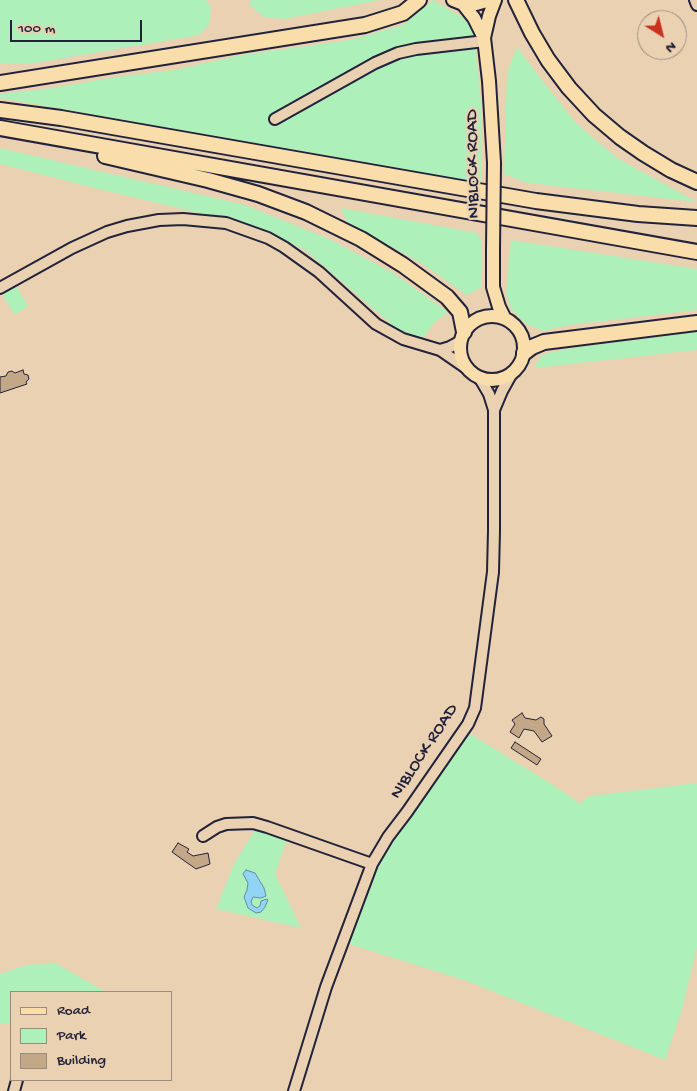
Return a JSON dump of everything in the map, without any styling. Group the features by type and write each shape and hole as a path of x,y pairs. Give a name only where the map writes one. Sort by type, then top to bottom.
{"highway":[{"path":"0,83 365,25 403,13 419,0"},
{"path":"516,0 548,60 569,88 594,115 620,138 643,153 671,170 697,182"},
{"path":"0,110 60,118 536,202 638,214 697,218"},
{"path":"4,128 697,252"},
{"path":"4,128 80,150 208,180 258,194 306,212 369,244 447,296 460,312 462,337"},
{"path":"524,353 544,342 697,323"}],"main road":[{"path":"458,2 476,4 490,0"},
{"name":"NIBLOCK ROAD","path":"495,0 488,16 485,39 490,80 494,163 493,286 504,318"},
{"name":"NIBLOCK ROAD","path":"458,2 474,18 485,39"},
{"name":"NIBLOCK ROAD","path":"479,318 486,307 493,286"},
{"path":"487,316 504,318 513,323 520,332 524,342 524,353 518,367 512,373 496,380 474,374 463,362 460,352 462,337 470,324 479,318 487,316"}],"street":[{"path":"695,0 697,5"},
{"path":"275,119 375,63 398,53 485,39"},
{"path":"0,288 78,245 107,232 127,226 159,220 183,219 226,224 268,238 284,247 319,272 364,314 389,332 417,344 440,350 474,374"},
{"path":"440,350 450,347 462,337"},
{"name":"NIBLOCK ROAD","path":"494,410 512,373"},
{"name":"NIBLOCK ROAD","path":"294,1091 301,1057 326,987 347,940 372,864 419,790 468,724 475,708 493,572 490,503 494,470 494,410 489,394 474,374"},
{"path":"494,470 505,476"},
{"path":"203,836 217,827 226,824 253,823 267,826 372,864"}],"green space":[{"path":"0,0 206,0 211,7 209,25 199,35 29,64 0,64"},
{"path":"250,0 380,0 284,19 264,17 250,5"},
{"path":"433,0 465,19 474,34 481,104 481,184 0,98 0,94 175,70 241,55 350,40 403,25"},
{"path":"517,47 575,122 617,158 697,202 528,183 504,174 507,73"},
{"path":"0,148 245,205 329,239 393,273 448,312 434,323 423,338 397,329 305,250 253,226 0,164"},
{"path":"341,208 477,233 481,241 482,287 467,295 421,263 347,222"},
{"path":"511,240 697,269 697,310 569,325 543,331 526,324 511,309 506,293"},
{"path":"16,286 28,306 15,315 2,295"},
{"path":"697,332 697,350 535,368 539,358 544,354 571,348"},
{"path":"467,732 582,805 582,801 590,796 697,783 697,947 681,1013 665,1060 464,980 349,944 374,872 386,849"},
{"path":"257,827 287,839 275,874 301,928 216,909 234,864","holes":["245,877 261,898 256,896 251,899 254,907 259,906 256,913 248,908 244,897 248,883"]},
{"path":"55,963 104,991 10,991 10,1024 0,1024 0,974 27,965"}],"water":[{"path":"246,870 255,873 264,888 266,896 261,898 253,897 251,902 257,908 260,906 261,901 268,900 261,912 256,913 248,908 244,897 248,883 243,874"}],"building":[{"path":"23,370 24,374 28,375 27,384 0,393 0,377 6,376 8,372 12,371 15,373"},
{"path":"522,713 525,718 536,720 541,717 544,719 544,724 552,736 542,742 534,731 524,729 519,738 510,732 515,724 512,720"},
{"path":"515,742 541,759 537,765 511,748"},
{"path":"178,843 189,849 187,852 193,856 208,853 210,864 196,869 172,852"}]}
